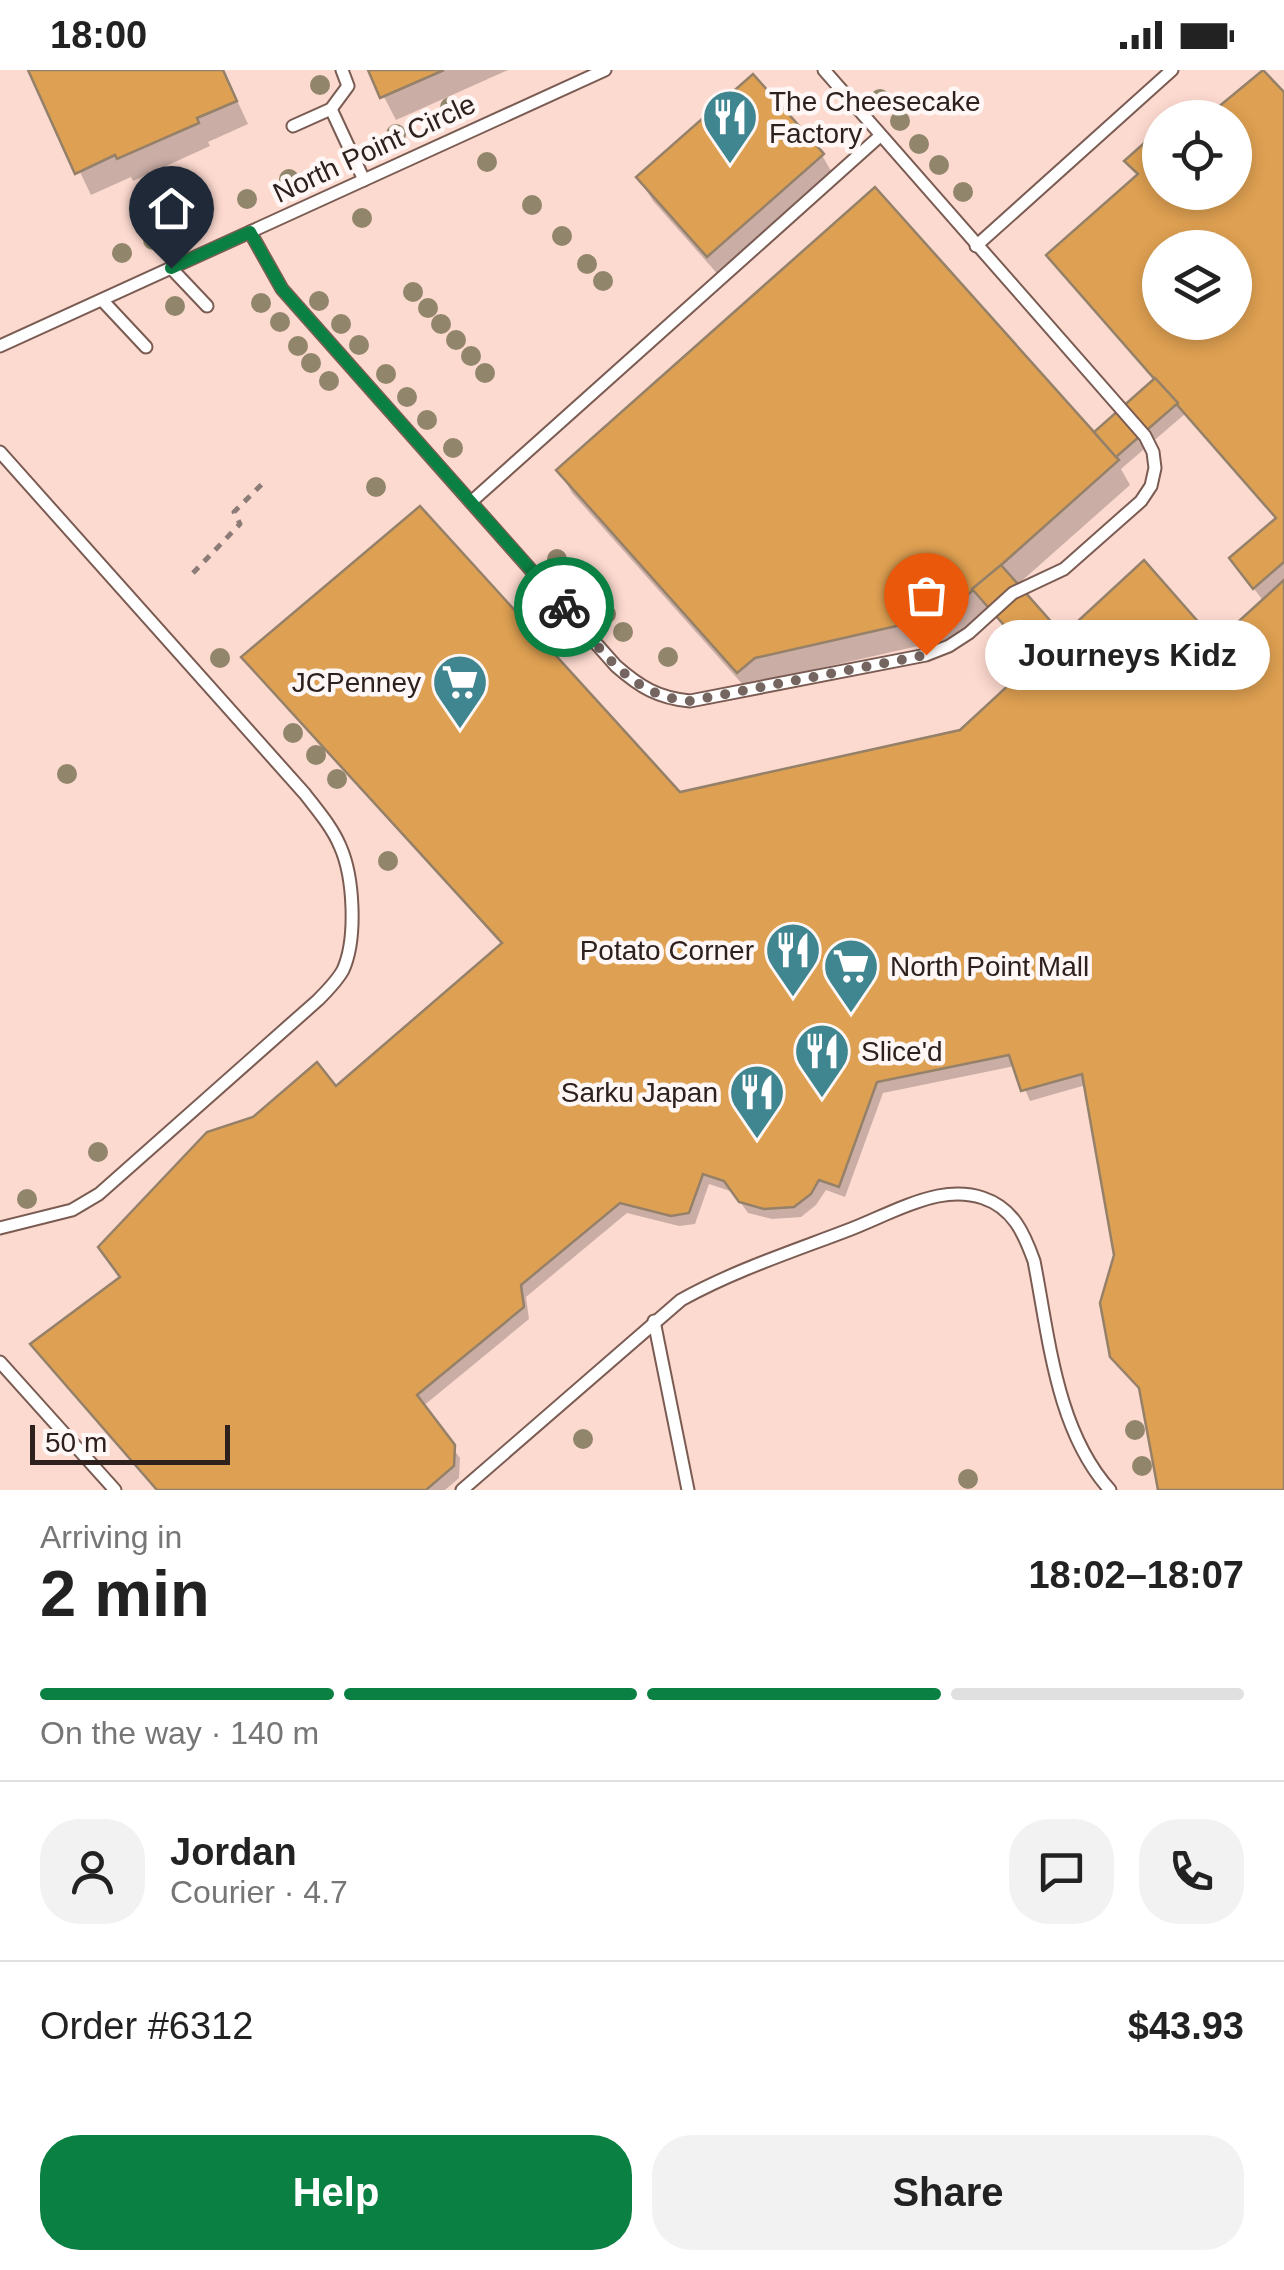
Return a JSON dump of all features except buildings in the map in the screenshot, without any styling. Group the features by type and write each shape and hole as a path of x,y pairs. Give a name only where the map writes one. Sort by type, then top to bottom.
{"lane":[{"path":"294,126 331,109 348,86 342,70"},
{"name":"North Point Circle","path":"0,346 605,70"},
{"path":"250,232 282,289 616,666 649,692 690,701 926,655 969,634 1013,593 1064,569 1141,501 1151,486 1153,452 1145,436 824,70"},
{"path":"976,246 1172,70"},
{"path":"331,109 364,180"},
{"path":"471,502 880,136"},
{"path":"171,268 208,306"},
{"path":"102,300 146,347"},
{"path":"0,452 305,794 340,844 349,871 352,899 343,970 318,1000 98,1194 72,1210 0,1228"},
{"path":"462,1490 654,1321 711,1283 932,1198 958,1193 986,1198 1009,1212 1024,1234 1034,1261 1071,1426 1082,1451 1110,1490"},
{"path":"654,1321 688,1490"},
{"path":"0,1362 115,1490"}],"path":[{"path":"194,573 240,524 234,512 266,480"}],"shaded area":[{"path":"0,70 1284,70 1284,1490 0,1490"}],"way so far":[{"path":"564,607 616,666 649,692 668,699 690,701 926,655"}],"place":[{"name":"The Cheesecake Factory","path":"730,166"},
{"name":"Journeys Kidz","path":"926,655"},
{"name":"JCPenney","path":"460,731"},
{"name":"Potato Corner","path":"793,999"},
{"name":"North Point Mall","path":"851,1015"},
{"name":"Slice'd","path":"822,1100"},
{"name":"Sarku Japan","path":"757,1141"}],"route":[{"path":"171,268 250,232 282,289 564,607"}]}
